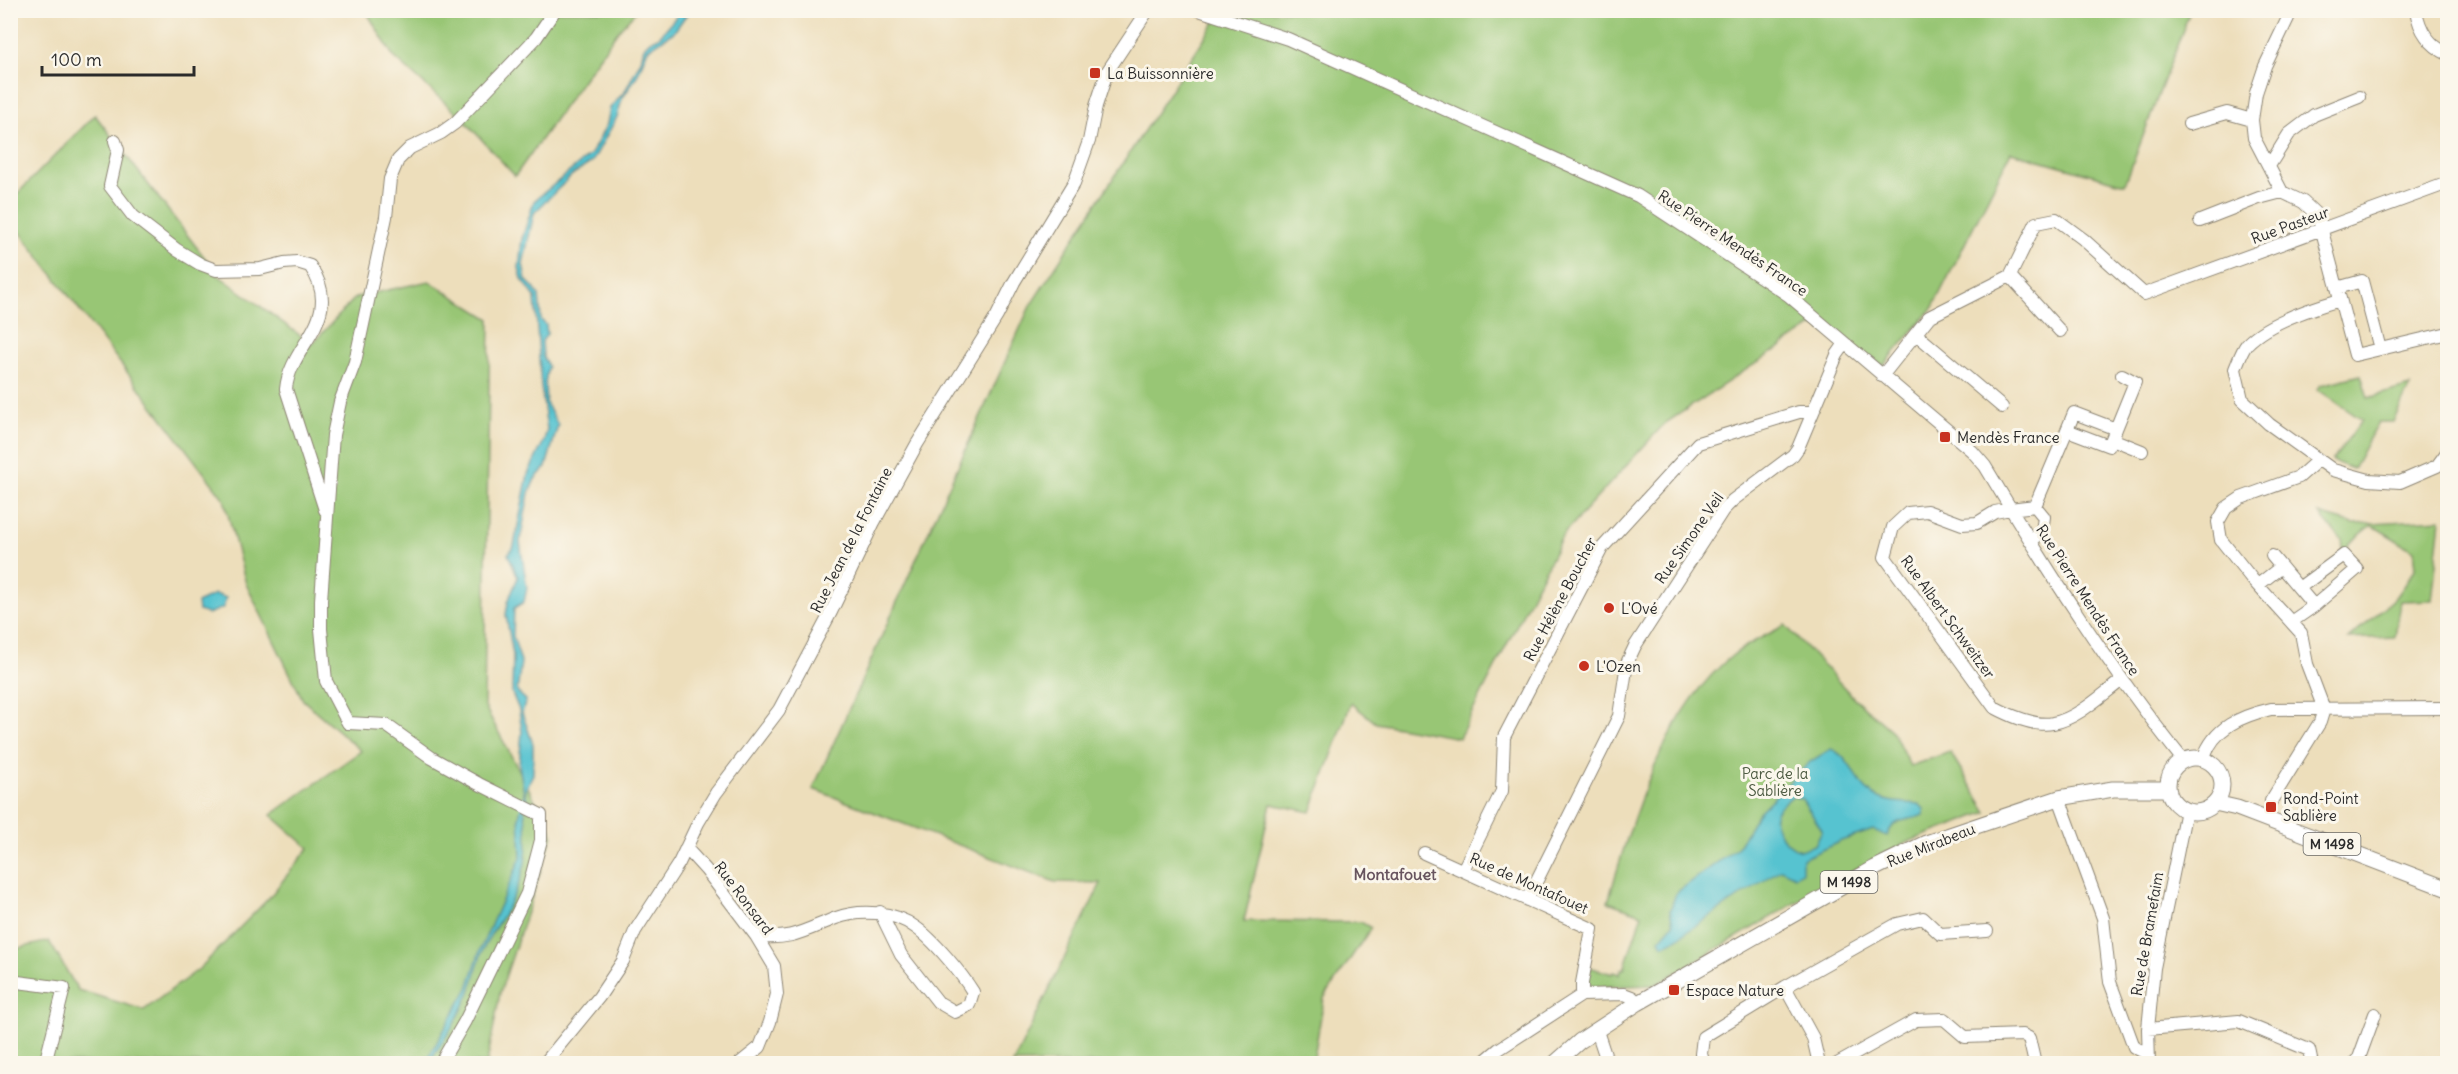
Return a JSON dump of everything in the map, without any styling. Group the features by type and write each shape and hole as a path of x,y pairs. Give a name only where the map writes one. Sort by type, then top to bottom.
{"main road":[{"path":"2186,810 2174,802 2168,789 2171,772 2183,760 2203,759 2218,769 2222,787 2215,803"},
{"name":"Rue Mirabeau","path":"1558,1060 1638,1004 1873,869 1926,843 2113,789 2168,789"},
{"name":"M 1498","path":"2186,810 2202,811 2215,803 2237,807 2448,889"}],"street":[{"path":"440,1064 465,1021 527,893 541,840 541,815 432,758 386,725 348,723 326,681 321,600 333,435 340,402 355,362 386,217 390,179 399,160 410,148 448,128 483,95 536,38 555,10"},
{"name":"Rue Jean de la Fontaine","path":"544,1064 599,997 623,961 635,931 679,863 716,794 779,710 831,612 874,522 917,444 997,316 1014,282 1074,183 1089,141 1095,106 1107,72 1148,10"},
{"name":"Rue Pierre Mendès France","path":"1199,10 1288,39 1638,196 1788,295 1844,345 1972,451 1984,466 2122,680 2183,760"},
{"path":"2287,10 2288,18 2265,66 2256,93 2252,120 2254,138 2282,192 2303,202 2318,216 2355,355 2448,333"},
{"path":"2416,10 2428,41 2448,54"},
{"path":"2269,166 2289,134 2314,115 2359,97"},
{"path":"2189,124 2227,113 2252,120"},
{"path":"115,141 118,150 110,186 133,216 177,250 200,264 216,270 260,269 297,262 310,266 318,278 322,291 320,313 314,332 287,375 286,389 327,517"},
{"name":"Rue Pasteur","path":"2010,276 2036,224 2056,219 2083,238 2144,294 2448,183"},
{"path":"2200,221 2259,198 2282,192"},
{"path":"1882,376 1929,317 2010,276 2060,331"},
{"path":"2380,349 2362,281 2271,328 2247,345 2235,369 2242,399 2270,424 2333,470 2369,480 2400,482 2437,466 2448,451"},
{"path":"1916,334 2002,407"},
{"name":"Rue Simone Veil","path":"1527,900 1619,716 1627,663 1635,646 1723,510 1793,455 1837,355 1844,345"},
{"path":"2067,430 2109,446 2135,382 2122,375"},
{"name":"Rue Hélène Boucher","path":"1463,870 1502,791 1504,737 1607,541 1698,443 1803,411 1813,412"},
{"path":"2035,506 2074,413 2142,451"},
{"path":"2271,801 2319,722 2324,709 2307,664 2301,633 2221,540 2218,522 2226,508 2241,498 2299,477 2318,460"},
{"path":"2010,509 2035,506"},
{"path":"2031,542 2042,531 2044,517 2035,506"},
{"name":"Rue Albert Schweitzer","path":"2010,509 1995,512 1977,523 1962,524 1927,511 1908,513 1893,527 1885,557 1994,707 2015,718 2053,724 2082,711 2122,680"},
{"path":"2291,622 2314,606 2357,569 2344,555 2300,588"},
{"path":"2272,556 2314,606"},
{"path":"2258,585 2281,567"},
{"path":"2203,759 2207,748 2225,726 2246,715 2271,709 2448,708"},
{"path":"2060,805 2103,918 2110,982 2134,1047 2149,1059"},
{"name":"Rue de Bramefaim","path":"2149,1059 2148,1029 2154,968 2186,810"},
{"name":"Rue Ronsard","path":"686,848 706,870 756,936 774,966 777,994 770,1022 760,1047 739,1064"},
{"name":"Rue de Montafouet","path":"1424,853 1592,929 1582,995"},
{"path":"756,936 776,939 810,930 838,917 880,912 915,926 944,956 963,976 973,992 969,1005 955,1012 938,1002 901,955 880,912"},
{"path":"1704,1064 1701,1054 1703,1037 1785,987 1897,924 1923,918 1941,934 1987,931"},
{"path":"10,981 64,988 45,1064"},
{"path":"1785,987 1813,1038 1819,1064"},
{"path":"1481,1064 1499,1048 1582,995 1624,994 1632,997 1638,1004"},
{"path":"2353,1064 2359,1058 2375,1014"},
{"path":"1837,1064 1916,1020 1944,1019 1965,1037 2023,1035 2029,1038 2035,1064"},
{"path":"2148,1029 2239,1021 2309,1050 2312,1064"},
{"path":"1597,1031 1608,1064"}],"green space":[{"path":"366,11 636,11 617,32 515,176 463,119 393,56"},
{"path":"1222,11 2190,11 2125,184 2011,152 1933,307 1883,366 1814,325 1664,424 1563,535 1459,738 1376,723 1351,703 1311,812 1271,804 1244,921 1361,922 1371,928 1324,998 1313,1063 1013,1063 1101,883 1055,882 813,789 1030,306"},
{"path":"95,115 218,275 312,344 356,297 429,281 490,319 484,705 553,834 500,993 487,1063 11,1063 11,950 49,941 78,990 144,1010 199,969 268,899 309,848 271,815 361,751 303,700 246,584 224,499 11,220 11,200"},
{"path":"2361,375 2368,398 2410,386 2393,422 2378,422 2353,469 2332,461 2362,420 2317,389 2321,385"},
{"path":"2319,514 2354,524 2441,519 2432,600 2400,601 2395,637 2348,639 2394,599 2416,568 2414,551 2372,525 2349,544 2344,555 2342,540"},
{"name":"Parc de la Sablière","path":"1785,625 1854,698 1893,732 1910,766 1950,752 1987,812 1913,840 1882,855 1824,886 1655,985 1592,987 1588,985 1589,967 1613,974 1614,972 1620,974 1621,969 1624,969 1642,914 1608,902 1639,803 1669,736 1688,705 1709,678 1733,655"}],"water":[{"path":"681,11 689,11 674,32 648,49 637,76 622,99 617,117 592,162 572,175 534,213 523,264 526,280 539,296 541,320 546,325 547,334 542,341 543,357 548,366 545,383 546,403 558,425 546,467 535,479 529,493 520,542 527,588 524,602 514,608 513,636 521,662 517,692 526,700 522,713 533,744 533,774 525,792 527,800 547,809 524,808 527,851 522,875 504,914 485,945 461,1012 429,1062 423,1064 468,988 480,950 521,857 519,817 524,793 519,765 522,732 519,710 512,693 513,655 506,615 508,602 518,577 508,554 514,546 528,474 544,441 547,429 541,387 535,297 522,279 519,268 522,239 534,201 591,154 607,124 610,108 625,91 641,60 644,47 659,37"},
{"path":"215,594 226,598 223,608 208,614 198,611 197,603"},
{"path":"1831,749 1844,758 1864,786 1877,797 1887,801 1919,804 1924,809 1924,815 1898,822 1887,836 1873,830 1841,841 1802,859 1802,872 1795,876 1781,869 1673,941 1663,945 1660,939 1673,924 1670,911 1676,893 1738,847 1758,813 1811,761","holes":["1792,796 1802,799 1822,830 1815,845 1800,850 1784,839 1776,827 1775,815"]}],"place":[{"name":"La Buissonnière","path":"1095,73"},
{"name":"Mendès France","path":"1945,437"},
{"name":"L'Ové","path":"1609,608"},
{"name":"L'Ozen","path":"1584,666"},
{"name":"Rond-Point Sablière","path":"2271,807"},
{"name":"Espace Nature","path":"1674,990"}],"district":[{"name":"Montafouet","path":"1395,874"}]}
